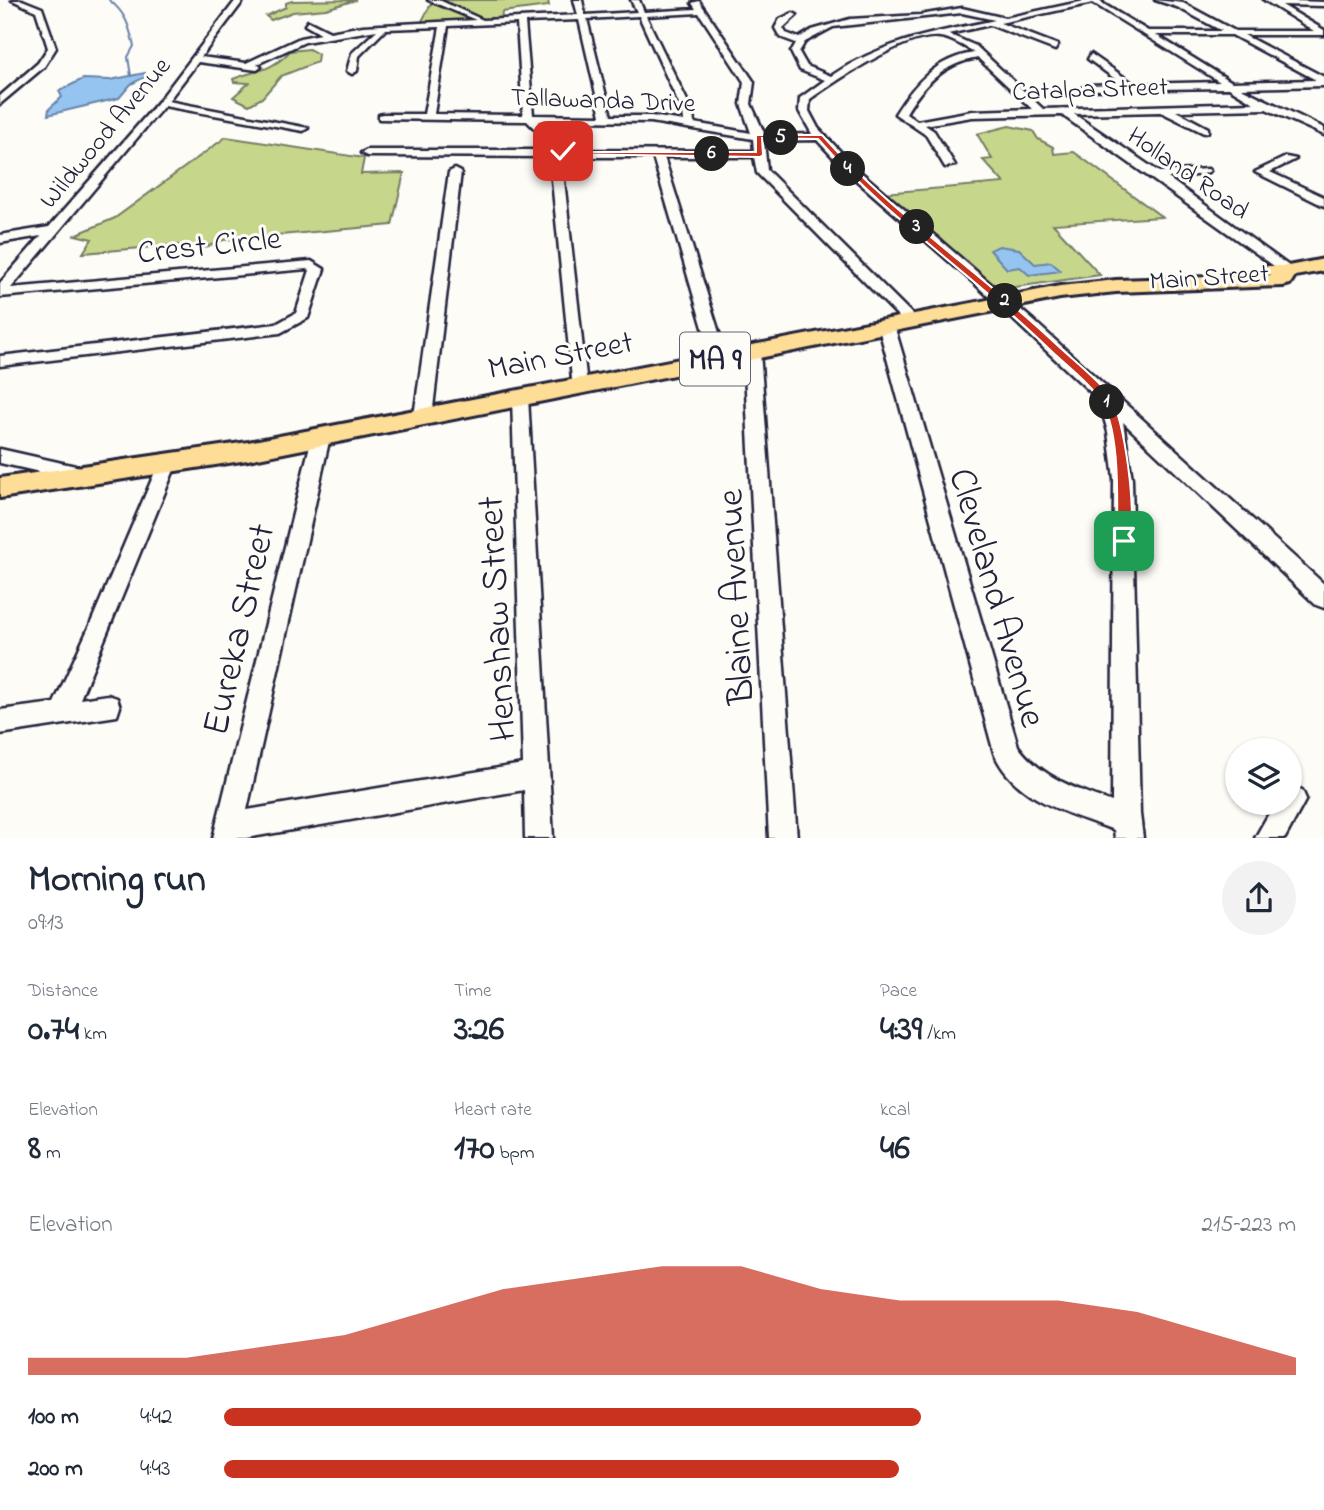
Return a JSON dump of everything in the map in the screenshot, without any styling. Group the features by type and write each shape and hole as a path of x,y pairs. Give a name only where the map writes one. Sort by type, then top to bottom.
{"highway":[{"name":"Main Street","path":"1,489 167,465 321,437 1067,290 1132,283 1154,287 1263,282 1283,280 1288,272 1324,265"}],"street":[{"path":"0,102 41,65 52,48 39,10 16,0"},
{"name":"Wildwood Avenue","path":"0,292 162,103 240,0"},
{"path":"432,0 491,22"},
{"path":"578,0 607,118"},
{"path":"635,0 688,113 688,123"},
{"path":"694,0 749,82 746,104 758,136 761,171 911,321"},
{"path":"1099,0 906,41 830,79 803,102 820,137 848,169 1006,302 1106,398 1324,598"},
{"path":"1159,0 1180,5 1324,82"},
{"path":"1094,1 1230,85 1267,106 1324,132"},
{"path":"1270,2 1324,33"},
{"path":"1270,2 1324,5"},
{"path":"830,79 799,64 795,52 801,42 829,27 869,19 917,17 965,10 1004,20"},
{"path":"247,65 303,40 384,27 703,11"},
{"path":"793,15 783,21 779,28 783,35 801,42"},
{"path":"521,21 530,118 545,133 557,154"},
{"path":"309,23 328,35"},
{"path":"991,23 1055,47"},
{"path":"1308,23 1324,24"},
{"path":"429,117 444,24"},
{"path":"352,71 355,55 384,27"},
{"path":"1145,33 1324,33"},
{"path":"940,34 980,55 1040,112"},
{"path":"949,165 930,133 900,114 930,73 957,58 980,55"},
{"path":"1091,57 1162,108 1204,130"},
{"path":"195,59 259,67"},
{"path":"1087,88 1324,82"},
{"path":"162,103 303,128"},
{"name":"Catalpa Street","path":"915,124 963,114 1267,106"},
{"name":"Holland Road","path":"1063,111 1158,176 1288,272"},
{"name":"Tallawanda Drive","path":"383,117 607,118 688,123 758,136 820,137"},
{"path":"571,118 557,154 579,385"},
{"path":"367,153 760,155"},
{"path":"658,154 719,358"},
{"path":"1290,159 1261,172 1324,202"},
{"path":"423,416 455,172"},
{"path":"1158,176 1204,172"},
{"path":"0,239 50,232"},
{"name":"Crest Circle","path":"0,292 299,264 313,265 317,274 303,315 280,328 0,361"},
{"name":"Cleveland Avenue","path":"887,325 1007,753 1017,768 1040,785 1128,830"},
{"name":"Blaine Avenue","path":"752,352 783,838"},
{"name":"Henshaw Street","path":"520,397 539,838"},
{"path":"1106,398 1117,432 1124,479 1128,830"},
{"name":"Eureka Street","path":"229,832 274,628 321,437"},
{"path":"9,459 90,477"},
{"path":"1,489 17,471 9,459"},
{"path":"61,714 100,628 167,465"},
{"path":"0,722 108,707"},
{"path":"229,832 537,775"},
{"path":"1269,838 1283,815"}],"green space":[{"path":"356,0 326,9 293,12 271,20 266,16 286,7 286,3 292,1"},
{"path":"433,0 548,0 549,6 502,12 501,20 421,23"},
{"path":"309,49 318,54 317,62 281,76 262,98 249,105 233,97 249,83 234,82 233,79 264,69 290,51"},
{"path":"1009,126 1033,131 1038,139 1053,147 1054,154 1074,152 1162,217 1053,224 1100,275 1001,289 993,286 882,193 1004,183 983,160 992,159 977,134"},
{"path":"226,137 364,158 361,174 404,173 392,225 223,240 204,248 176,245 83,253 92,239 75,235 115,218"}],"water":[{"path":"145,73 145,77 131,84 119,98 48,115 49,109 62,97 59,91 83,79 110,80"},
{"path":"999,246 1019,249 1035,264 1051,262 1061,271 1029,275 1020,267 1007,269 990,250"}],"waterway":[{"path":"109,0 123,15 130,32 134,46 128,57 131,76"}],"route":[{"path":"563,151 562,154 760,155 758,136 820,137 848,169 1006,302 1106,398 1117,432 1124,479 1124,541"}]}
